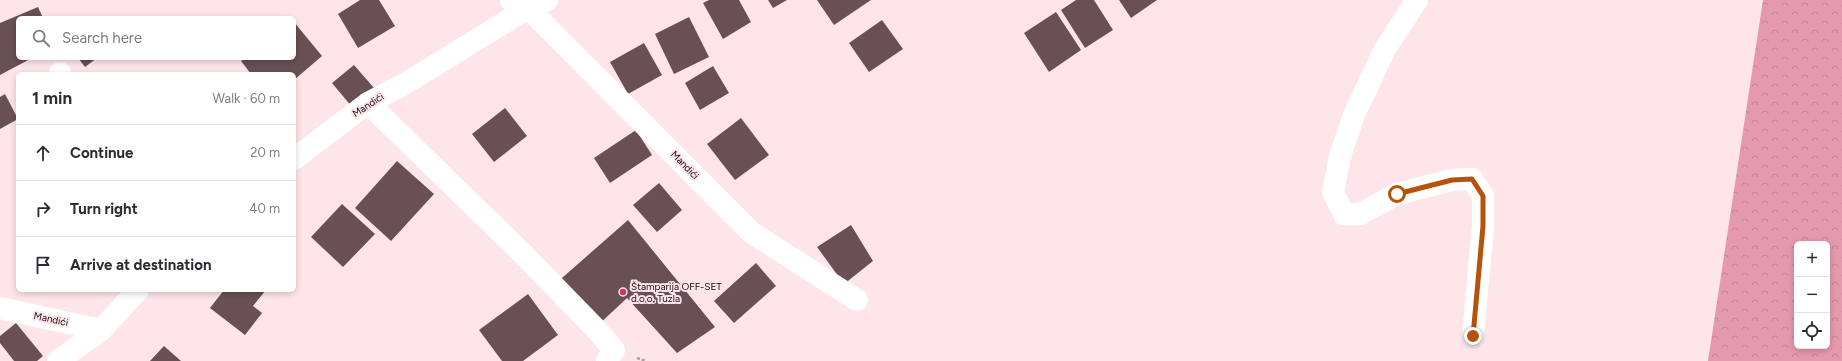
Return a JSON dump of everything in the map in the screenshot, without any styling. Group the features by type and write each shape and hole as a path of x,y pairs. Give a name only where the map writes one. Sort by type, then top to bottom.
{"street":[{"path":"1417,0 1385,49 1354,115 1340,156 1333,192 1344,214 1360,214 1397,194 1452,180 1472,179 1483,196 1483,226 1473,336"},
{"name":"Mandići","path":"296,157 368,103 408,82 529,3 752,233 857,300"},
{"path":"368,103 527,258 596,328 614,350 607,361"},
{"path":"58,361 101,330 136,292"},
{"name":"Mandići","path":"0,308 101,330"}],"green space":[{"path":"1763,0 1842,0 1842,361 1708,361"}],"building":[{"path":"360,0 379,0 395,26 358,48 338,14"},
{"path":"709,0 739,0 751,22 723,39 703,3"},
{"path":"768,0 787,0 773,8"},
{"path":"817,0 871,0 834,25"},
{"path":"1076,0 1094,0 1113,30 1085,48 1061,10"},
{"path":"1119,0 1157,0 1131,18"},
{"path":"38,7 42,16 17,16"},
{"path":"1056,12 1081,50 1049,72 1024,33"},
{"path":"16,16 16,60 28,60 0,75 0,23"},
{"path":"689,17 709,57 674,74 655,34"},
{"path":"882,20 903,49 869,72 849,43"},
{"path":"296,24 322,56 296,78 296,72 249,72 241,61 296,60"},
{"path":"644,43 662,75 628,94 610,62"},
{"path":"80,60 94,60 85,67"},
{"path":"354,65 374,88 352,107 332,83"},
{"path":"713,66 729,93 700,110 685,83"},
{"path":"5,94 16,115 16,120 0,129 0,97"},
{"path":"505,108 527,136 494,162 472,134"},
{"path":"741,118 769,155 735,180 707,144"},
{"path":"636,130 652,155 610,183 594,158"},
{"path":"397,161 434,194 391,241 355,208"},
{"path":"659,183 682,210 657,232 633,205"},
{"path":"342,204 375,234 343,267 311,237"},
{"name":"Štamparija OFF-SET d.o.o. Tuzla","path":"628,220 715,327 677,353 627,298 596,327 554,285"},
{"path":"851,225 873,261 844,284 817,247"},
{"path":"756,263 776,286 734,323 714,301"},
{"path":"222,292 264,292 253,306 262,313 245,335 210,308"},
{"path":"528,294 558,335 523,361 502,361 479,330"},
{"path":"16,323 43,356 37,361 14,361 0,343 0,336"},
{"path":"164,346 181,361 150,361"}],"place":[{"name":"Štamparija OFF-SET d.o.o. Tuzla","path":"623,292"}],"route":[{"path":"1397,194 1452,180 1472,179 1483,196 1483,226 1473,336"}]}
